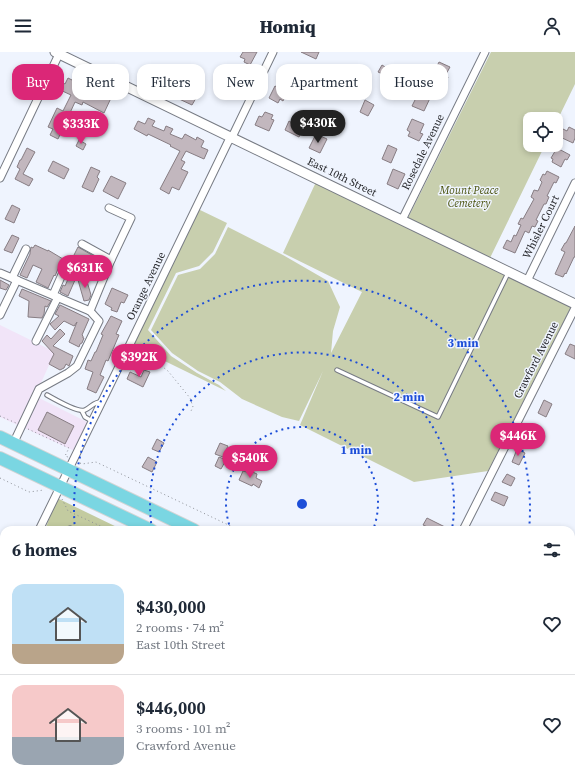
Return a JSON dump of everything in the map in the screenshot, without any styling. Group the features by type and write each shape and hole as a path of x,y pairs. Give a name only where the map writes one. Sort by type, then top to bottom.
{"highway":[{"path":"0,438 71,465 186,526"},
{"path":"0,458 143,526"}],"street":[{"name":"Orange Avenue","path":"41,526 228,142 232,137 274,52"},
{"name":"Rosedale Avenue","path":"402,220 485,52"},
{"name":"East 10th Street","path":"58,53 575,304"},
{"path":"0,178 3,165 58,53"},
{"name":"Whisler Court","path":"527,281 575,183"},
{"path":"90,311 111,260 131,218 109,208"},
{"path":"82,244 111,260"},
{"path":"0,314 26,249"},
{"path":"36,341 67,263"},
{"path":"0,273 90,311 99,322 77,366 68,373 39,389 13,444"},
{"name":"Crawford Avenue","path":"465,526 575,308"}],"lane":[{"path":"337,370 438,417 508,272"},
{"path":"47,395 82,411 95,403 102,402"},
{"path":"82,411 85,417 92,421"}],"path":[{"path":"131,342 168,372 181,387 190,398 192,407 190,413"},
{"path":"0,416 69,448 65,456 71,465 96,462 231,526"}],"shaded area":[{"path":"0,325 55,352 35,396 93,425 79,453 0,417"}],"green space":[{"name":"Mount Peace Cemetery","path":"491,52 575,52 575,84 561,112 523,112 523,152 542,152 490,258 408,218"},
{"name":"Mount Peace Cemetery","path":"316,182 571,307 488,471 414,482 300,425 323,371 299,421 282,417 242,399 220,382 198,371 172,353 151,330 178,275 200,269 215,254 228,227 283,255 328,281 340,307 333,331 331,353 362,292 283,253"},
{"path":"198,209 227,223 213,252 199,266 176,273 148,330 171,356 219,385 226,391 132,345"},
{"path":"57,498 115,526 46,526"}],"building":[{"path":"243,52 257,52 251,64 244,62 245,59 240,57"},
{"path":"301,52 319,52 316,59"},
{"path":"68,78 72,80 72,100 110,100 104,113 83,102 82,105 75,102 58,139 50,135 53,129 48,127 57,108 63,111 71,95 64,92 65,84"},
{"path":"276,86 276,100 280,100 278,103 269,98"},
{"path":"181,100 195,100 192,105"},
{"path":"365,100 374,105 368,116 360,112"},
{"path":"415,100 429,100 424,111 412,106"},
{"path":"265,112 273,115 271,119 274,120 269,131 255,125 259,116 262,117"},
{"path":"148,118 155,121 152,126 164,131 166,126 173,129 170,134 182,139 185,134 196,140 197,137 204,141 201,147 208,150 204,159 186,151 181,160 185,162 181,169 188,172 179,190 172,187 169,194 160,189 180,151 148,134 147,136 134,129 138,121 145,124"},
{"path":"412,119 424,124 420,133 423,134 419,141 408,136 410,132 407,130"},
{"path":"295,120 301,123 299,126 303,128 299,137 285,130 289,121 294,124"},
{"path":"569,127 575,130 575,138 573,143 563,138 563,129 567,131"},
{"path":"316,134 327,139 320,153 309,148"},
{"path":"79,140 86,144 83,150 76,146"},
{"path":"388,145 397,149 391,163 382,159"},
{"path":"27,148 35,152 23,174 33,179 29,186 15,179 20,169 17,167"},
{"path":"563,151 570,155 567,160 565,159 561,167 552,162 553,159 551,158 555,152"},
{"path":"53,161 69,169 64,179 48,171"},
{"path":"91,167 100,171 97,177 99,179 93,192 82,187"},
{"path":"393,169 405,174 398,189 387,184"},
{"path":"547,171 559,177 556,183 554,182 547,196 549,197 536,220 538,221 535,227 532,226 529,233 525,231 515,253 503,248 507,240 511,242 514,235 516,236 521,225 518,224 521,218 523,219 534,199 531,197 534,190 538,191 542,182 540,180 543,174 545,175"},
{"path":"111,176 126,183 118,199 103,191"},
{"path":"12,205 20,209 14,223 5,219"},
{"path":"575,226 575,257 563,277 555,274 565,252 561,250"},
{"path":"12,235 19,238 12,253 4,250"},
{"path":"35,245 48,250 63,259 48,288 36,282 42,269 33,265 27,278 20,275 30,254 31,247 33,248"},
{"path":"78,247 104,262 97,274 83,267 85,272 77,268 80,262 73,257"},
{"path":"69,277 75,280 68,296 60,292 63,285 65,286"},
{"path":"86,278 91,295 89,300 84,301 78,280"},
{"path":"0,280 9,285 6,290 0,288"},
{"path":"112,288 128,295 124,303 121,302 117,312 111,310 112,308 105,304"},
{"path":"22,289 51,301 47,307 45,306 42,318 28,317 29,301 19,296"},
{"path":"60,305 89,319 82,335 84,338 79,347 69,342 77,322 74,326 64,321 55,330 50,324 59,316 55,314"},
{"path":"111,316 122,321 116,334 119,335 108,361 106,360 100,375 104,377 96,393 87,389 93,372 85,369 88,360 91,361 96,352 103,335 101,334"},
{"path":"60,329 65,334 53,346 73,356 69,366 66,364 64,368 60,370 49,364 54,354 42,341 47,335 51,339"},
{"path":"570,344 575,346 575,359 565,354"},
{"path":"144,370 150,372 143,387 127,379 130,372 141,377"},
{"path":"544,400 552,404 546,417 538,413"},
{"path":"47,412 74,426 65,444 38,430"},
{"path":"157,439 164,443 159,452 152,449"},
{"path":"220,443 228,446 223,457 215,454"},
{"path":"517,449 525,453 519,465 512,462"},
{"path":"148,457 157,462 152,472 142,467"},
{"path":"219,457 226,460 221,469 215,466"},
{"path":"248,470 257,474 256,478 262,481 259,488 253,484 252,486 239,480 243,471 247,472"},
{"path":"507,474 515,478 511,486 502,482"},
{"path":"495,492 508,497 504,506 491,500"},
{"path":"427,518 443,526 425,526 423,525"}]}
